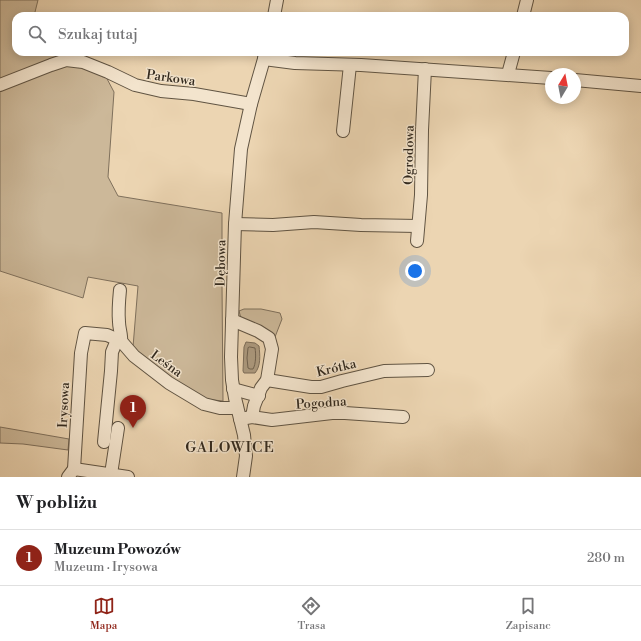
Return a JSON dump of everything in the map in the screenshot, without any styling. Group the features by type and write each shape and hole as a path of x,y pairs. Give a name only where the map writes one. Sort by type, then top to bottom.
{"street":[{"path":"275,12 277,0"},
{"path":"524,12 527,0"},
{"name":"Dębowa","path":"243,477 246,456 244,435 246,418 237,407 232,380 231,357 235,224 241,149 251,104 265,56"},
{"path":"269,56 295,62 545,77"},
{"path":"508,74 513,56"},
{"name":"Parkowa","path":"0,85 66,60 83,62 141,87 251,104"},
{"path":"343,130 350,65"},
{"name":"Ogrodowa","path":"417,241 421,196 425,69"},
{"path":"581,81 641,86"},
{"path":"235,224 273,225 314,222 418,226"},
{"path":"104,442 112,352 122,337 118,314 120,290"},
{"path":"232,320 258,331 269,338 272,349 267,380 261,388 246,418"},
{"name":"Irysowa","path":"71,473 81,353 85,332 107,335 119,340"},
{"name":"Leśna","path":"119,340 134,356 169,383 204,404 220,408 237,407"},
{"name":"Krótka","path":"267,380 311,387 321,387 342,380 384,371 428,370"},
{"path":"234,388 258,396"},
{"name":"Pogodna","path":"246,418 272,420 332,413 345,413 403,418"},
{"path":"111,474 118,428"},
{"path":"71,473 111,474 128,477"}],"shaded area":[{"path":"0,0 38,0 35,12 12,12 12,56 64,57 0,82"},
{"path":"68,63 105,75 114,92 108,177 118,196 222,213 223,401 204,399 171,380 133,347 138,286 88,277 83,298 0,271 0,89"},
{"path":"244,309 261,309 280,313 282,319 275,337 241,318 239,311"},
{"path":"0,427 69,439 68,450 23,444 0,443"}],"water":[{"path":"246,342 255,343 259,346 259,364 255,373 244,373 243,371 244,347"}],"place":[{"name":"Muzeum Powozów","path":"133,428"}],"district":[{"name":"GALOWICE","path":"230,447"}]}
